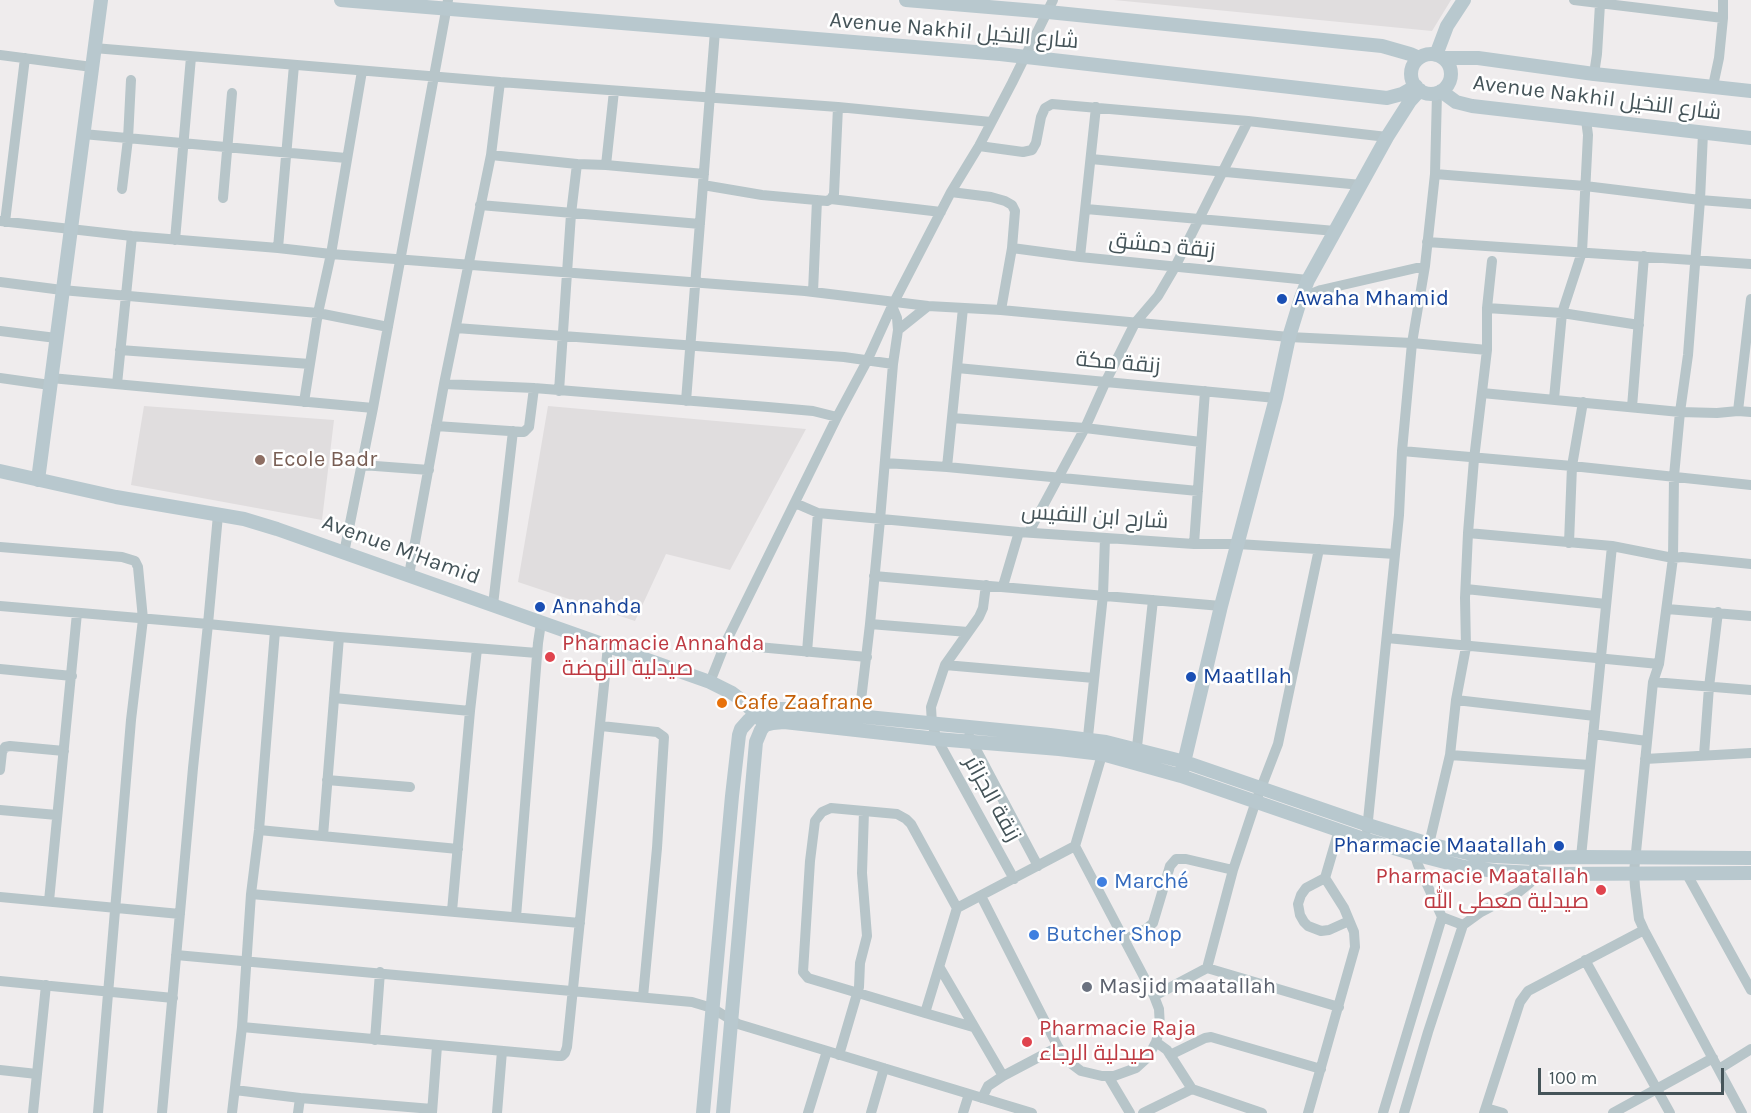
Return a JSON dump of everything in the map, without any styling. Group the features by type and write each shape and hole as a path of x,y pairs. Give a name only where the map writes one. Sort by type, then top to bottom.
{"street":[{"path":"38,480 100,0"},
{"name":"Avenue Nakhil شارع النخيل","path":"340,0 447,4 715,31 1026,56 1387,98 1418,88"},
{"name":"Avenue Nakhil شارع النخيل","path":"906,0 1050,6 1382,46 1419,58"},
{"path":"1440,56 1447,27 1464,0"},
{"path":"1574,0 1723,18"},
{"path":"1713,86 1719,58 1723,0"},
{"path":"344,552 373,408 447,4"},
{"path":"1594,74 1600,4"},
{"path":"710,682 725,644 894,303 951,192 979,146 1050,6"},
{"path":"686,400 715,31"},
{"path":"94,48 434,77 838,107 991,122"},
{"path":"1427,54 1440,56 1449,65 1451,78 1447,86 1439,92 1428,93 1418,88 1412,77 1412,71 1419,58 1427,54"},
{"path":"0,55 92,68"},
{"name":"Avenue Nakhil شارع النخيل","path":"1440,56 1478,58 1594,74 1751,91"},
{"path":"175,240 191,57"},
{"path":"25,58 3,221 70,230 331,254 813,292 928,306 1000,310 1290,337 1412,343 1487,350"},
{"path":"278,248 294,65"},
{"path":"304,402 362,71"},
{"path":"122,189 128,139 131,80"},
{"path":"409,575 444,384 491,155 501,82"},
{"path":"1183,769 1221,606 1301,297 1308,280 1387,137 1418,88"},
{"path":"606,165 614,91"},
{"path":"1366,832 1399,515 1402,451 1412,343 1425,266 1435,174 1439,92"},
{"name":"Avenue Nakhil شارع النخيل","path":"1439,92 1456,102 1472,106 1751,138"},
{"path":"223,198 232,93"},
{"path":"1393,97 1402,102 1405,110"},
{"path":"979,146 1023,152 1032,150 1036,143 1041,117 1045,108 1052,104 1248,121 1387,137"},
{"path":"831,199 834,194 838,107"},
{"path":"1080,257 1096,107"},
{"path":"1554,399 1562,313 1582,252 1588,135 1586,120"},
{"path":"1003,586 1024,532 1060,478 1135,323 1158,296 1175,267 1248,121"},
{"path":"1703,133 1688,355 1674,476 1673,558 1659,664 1653,682 1634,873 1639,919 1743,1113"},
{"path":"83,134 346,158"},
{"path":"491,155 606,165 703,180 762,195 827,201 831,199 941,212"},
{"path":"1091,159 1361,185"},
{"path":"559,391 576,164"},
{"path":"1435,174 1585,186 1751,204"},
{"path":"951,192 1005,201 1012,205 1015,211 1012,248 1000,310"},
{"path":"813,292 817,200"},
{"path":"480,205 700,224"},
{"path":"1086,209 1335,231"},
{"path":"117,384 132,236"},
{"path":"1427,242 1751,264"},
{"name":"زنقة دمشق","path":"1012,248 1308,280"},
{"path":"1632,407 1644,256"},
{"path":"1429,844 1450,755 1456,700 1466,647 1468,533 1487,350 1487,308 1492,261"},
{"path":"1301,297 1321,290 1425,266"},
{"path":"0,282 62,290 318,313 388,327"},
{"path":"1738,411 1747,360 1751,300"},
{"path":"859,717 880,520 892,364 898,330 894,303"},
{"path":"898,330 928,306"},
{"path":"948,467 963,308"},
{"path":"1487,308 1562,313 1639,325"},
{"path":"456,328 844,357 892,364"},
{"path":"0,331 56,338"},
{"path":"120,350 310,364"},
{"name":"زنقة مكة","path":"957,368 1276,399"},
{"path":"0,378 117,384 373,408"},
{"path":"444,384 534,388 686,400 802,410 837,417"},
{"path":"436,426 524,432 530,427 534,388"},
{"path":"1194,544 1205,391"},
{"path":"1482,393 1680,412 1717,414 1751,412"},
{"path":"1569,543 1572,466 1583,402"},
{"path":"952,418 1085,428 1201,442"},
{"path":"493,605 513,431"},
{"path":"1402,451 1751,485"},
{"path":"885,463 1198,490"},
{"path":"362,465 429,470"},
{"name":"Avenue M'Hamid","path":"0,471 152,505 244,519 277,529 710,682 732,693 760,720"},
{"name":"شارح ابن النفيس","path":"795,503 818,513 880,520 1194,544 1238,544 1395,554"},
{"path":"807,652 818,513"},
{"path":"162,1113 218,515"},
{"path":"1468,533 1612,546 1673,558 1751,564"},
{"path":"1087,746 1103,595 1105,538"},
{"path":"1581,857 1612,546"},
{"path":"0,547 122,557 135,561 140,577 142,619 131,720 98,1113"},
{"path":"1207,968 1233,870 1278,744 1319,549"},
{"path":"874,576 1221,606"},
{"path":"932,724 931,707 945,665 979,617 983,608 986,585"},
{"path":"1466,589 1606,604"},
{"path":"1136,756 1153,600"},
{"path":"0,606 537,653"},
{"path":"1667,609 1751,616"},
{"path":"1704,755 1718,612"},
{"path":"49,901 77,613"},
{"path":"516,917 541,623"},
{"path":"870,624 968,632"},
{"path":"232,1113 242,1027 274,631"},
{"path":"323,836 339,637"},
{"path":"1387,638 1659,664"},
{"path":"725,644 867,657"},
{"path":"242,1027 437,1046 562,1056 565,1053 609,646"},
{"path":"452,911 477,649"},
{"path":"945,665 1094,678"},
{"path":"0,669 72,676"},
{"path":"1653,682 1751,690"},
{"path":"334,698 470,711"},
{"path":"1456,700 1595,716"},
{"path":"723,1113 756,742 760,720 771,709 966,727 1104,748 1183,769 1366,832 1414,854 1464,867 1534,873 1751,873"},
{"path":"703,1113 739,735 745,724 760,720 972,742 1087,746"},
{"name":"زنقة الجزائر","path":"932,724 937,739 1014,879"},
{"path":"601,726 657,732 664,737 657,848 643,997"},
{"name":"زنقة الجزائر","path":"966,727 1038,866"},
{"path":"1593,734 1647,741"},
{"path":"0,770 2,752 5,747 64,751"},
{"path":"981,896 1058,1047 1069,1062 1095,1076 1108,1076 1122,1074 1136,1068 1148,1057 1160,1028 1159,1009 1075,846 1104,748"},
{"path":"1646,759 1751,753"},
{"path":"1450,755 1590,765"},
{"path":"327,780 410,787"},
{"path":"1258,795 1339,830 1413,839 1476,855 1533,858 1751,858"},
{"path":"925,1013 957,908 911,824 906,819 897,814 826,809 815,821 802,969 804,975 808,978 857,993 925,1013 973,1027"},
{"path":"0,810 57,815"},
{"path":"839,1054 857,993 860,963 867,936 862,873 864,811"},
{"path":"259,830 458,849"},
{"path":"1339,830 1325,878 1306,888 1298,904 1304,922 1322,931 1349,921"},
{"path":"1383,1113 1442,917 1418,865 1414,854 1413,839"},
{"path":"957,908 1075,846"},
{"path":"1124,940 1153,923 1170,866 1176,858 1233,870"},
{"path":"1404,1113 1463,924 1519,892 1530,883 1534,873 1533,858"},
{"path":"1689,873 1689,878 1751,990"},
{"path":"1308,1113 1355,948 1355,939 1340,899 1325,878"},
{"path":"251,894 580,923"},
{"path":"0,897 180,914"},
{"path":"1442,917 1463,924"},
{"path":"1503,1113 1485,1110 1521,1002 1528,991 1644,930"},
{"path":"176,955 692,1002 712,1008 748,1027 1032,1113"},
{"path":"1585,960 1670,1113"},
{"path":"940,968 1003,1076"},
{"path":"1154,996 1207,968 1339,1007"},
{"path":"375,1040 380,972"},
{"path":"0,981 173,998"},
{"path":"33,1113 46,985"},
{"path":"1170,1055 1211,1037 1321,1069"},
{"path":"1156,1042 1164,1047 1192,1089 1262,1113"},
{"path":"235,1090 375,1109 432,1111 437,1046"},
{"path":"982,1098 988,1086 1058,1047"},
{"path":"1719,1069 1751,1049"},
{"path":"497,1113 502,1051"},
{"path":"808,1113 827,1051"},
{"path":"1620,1111 1713,1058"},
{"path":"871,1113 884,1068"},
{"path":"0,1070 37,1074"},
{"path":"1108,1076 1130,1113"},
{"path":"1143,1113 1192,1089"},
{"path":"963,1113 969,1094"},
{"path":"298,1113 300,1098"}],"shaded area":[{"path":"1114,0 1451,0 1432,31"},
{"path":"144,406 334,420 322,520 131,485"},
{"path":"548,406 806,429 730,570 666,554 635,621 518,582"}],"place":[{"name":"Awaha Mhamid","path":"1282,299"},
{"name":"Ecole Badr","path":"260,460"},
{"name":"Annahda","path":"540,607"},
{"name":"Pharmacie Annahda صيدلية النهضة","path":"550,657"},
{"name":"Maatllah","path":"1191,677"},
{"name":"Cafe Zaafrane","path":"722,703"},
{"name":"Pharmacie Maatallah","path":"1559,846"},
{"name":"Marché","path":"1102,882"},
{"name":"Pharmacie Maatallah صيدلية معطى الله","path":"1601,890"},
{"name":"Butcher Shop","path":"1034,935"},
{"name":"Masjid maatallah","path":"1087,987"},
{"name":"Pharmacie Raja صيدلية الرجاء","path":"1027,1042"}]}
